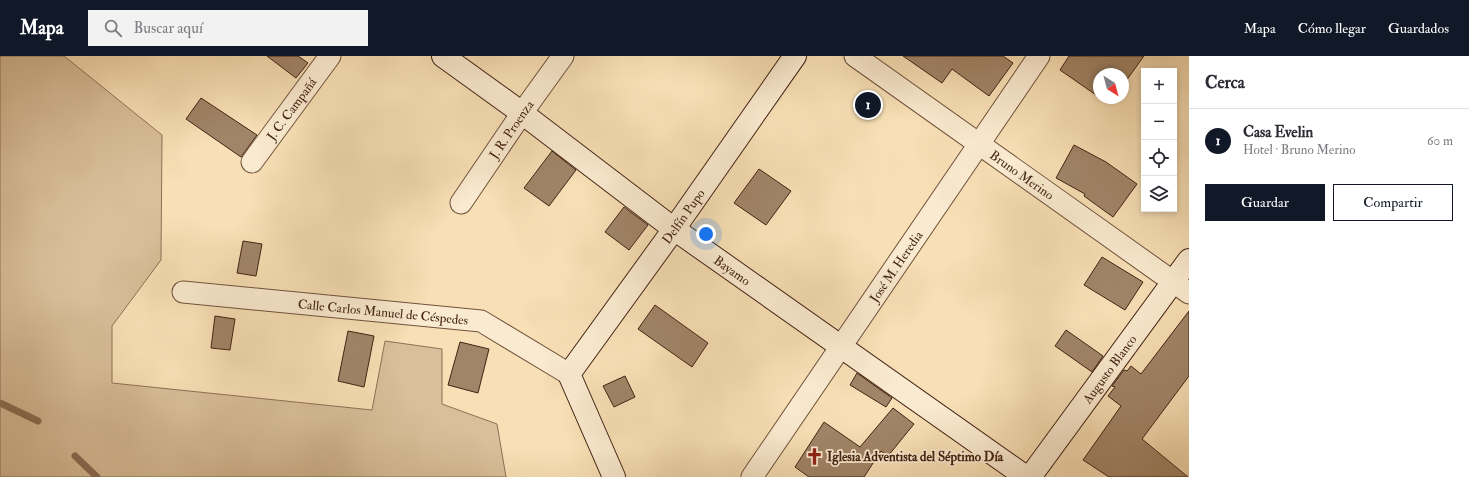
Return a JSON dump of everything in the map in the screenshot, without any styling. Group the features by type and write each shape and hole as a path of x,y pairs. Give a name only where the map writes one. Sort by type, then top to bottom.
{"street":[{"name":"J. C. Campañá","path":"252,162 330,56"},
{"name":"Bayamo","path":"443,56 522,113 674,229 1026,477"},
{"name":"J. R. Proenza","path":"461,203 522,113 564,56"},
{"name":"Delfín Pupo","path":"570,374 795,56"},
{"name":"Bruno Merino","path":"855,56 1181,288"},
{"name":"José M. Heredia","path":"752,477 1039,56"},
{"name":"Augusto Blanco","path":"1030,477 1181,288 1189,260"},
{"name":"Calle Carlos Manuel de Céspedes","path":"183,292 481,321 570,374"},
{"path":"570,374 614,477"}],"shaded area":[{"path":"0,56 64,56 162,135 161,260 112,326 112,383 372,410 385,341 442,349 442,404 497,424 506,477 0,477"}],"building":[{"path":"267,56 298,56 308,63 296,78"},
{"path":"903,56 1003,56 1013,63 989,96 952,69 942,83"},
{"path":"1069,56 1144,56 1129,77 1129,68 1093,68 1093,93 1060,70"},
{"path":"201,98 257,135 241,157 186,119"},
{"path":"1074,145 1106,162 1137,184 1113,217 1084,196 1085,194 1056,178"},
{"path":"552,151 576,170 549,206 524,188"},
{"path":"759,169 791,191 766,225 734,203"},
{"path":"624,207 648,225 629,250 605,232"},
{"path":"243,241 262,244 256,276 237,273"},
{"path":"1102,257 1143,282 1125,310 1084,285"},
{"path":"655,305 708,343 692,367 638,329"},
{"path":"1189,311 1189,376 1142,439 1188,477 1109,477 1083,460 1121,406 1108,396 1115,387 1112,386 1124,370 1127,371 1131,366 1141,374"},
{"path":"215,316 235,319 230,350 211,348"},
{"path":"1066,330 1103,356 1092,372 1055,346"},
{"path":"348,331 374,336 364,387 338,381"},
{"path":"460,342 489,349 478,393 448,385"},
{"path":"857,373 892,398 886,407 850,385"},
{"path":"625,376 635,397 614,407 603,386"},
{"path":"893,408 914,424 888,456 881,451 864,477 809,477 795,467 824,422 860,447"}],"waterway":[{"path":"0,403 38,421"},
{"path":"75,456 97,477"}],"place":[{"name":"Casa Evelin","path":"868,105"},
{"name":"Iglesia Adventista del Séptimo Día","path":"814,456"}]}
